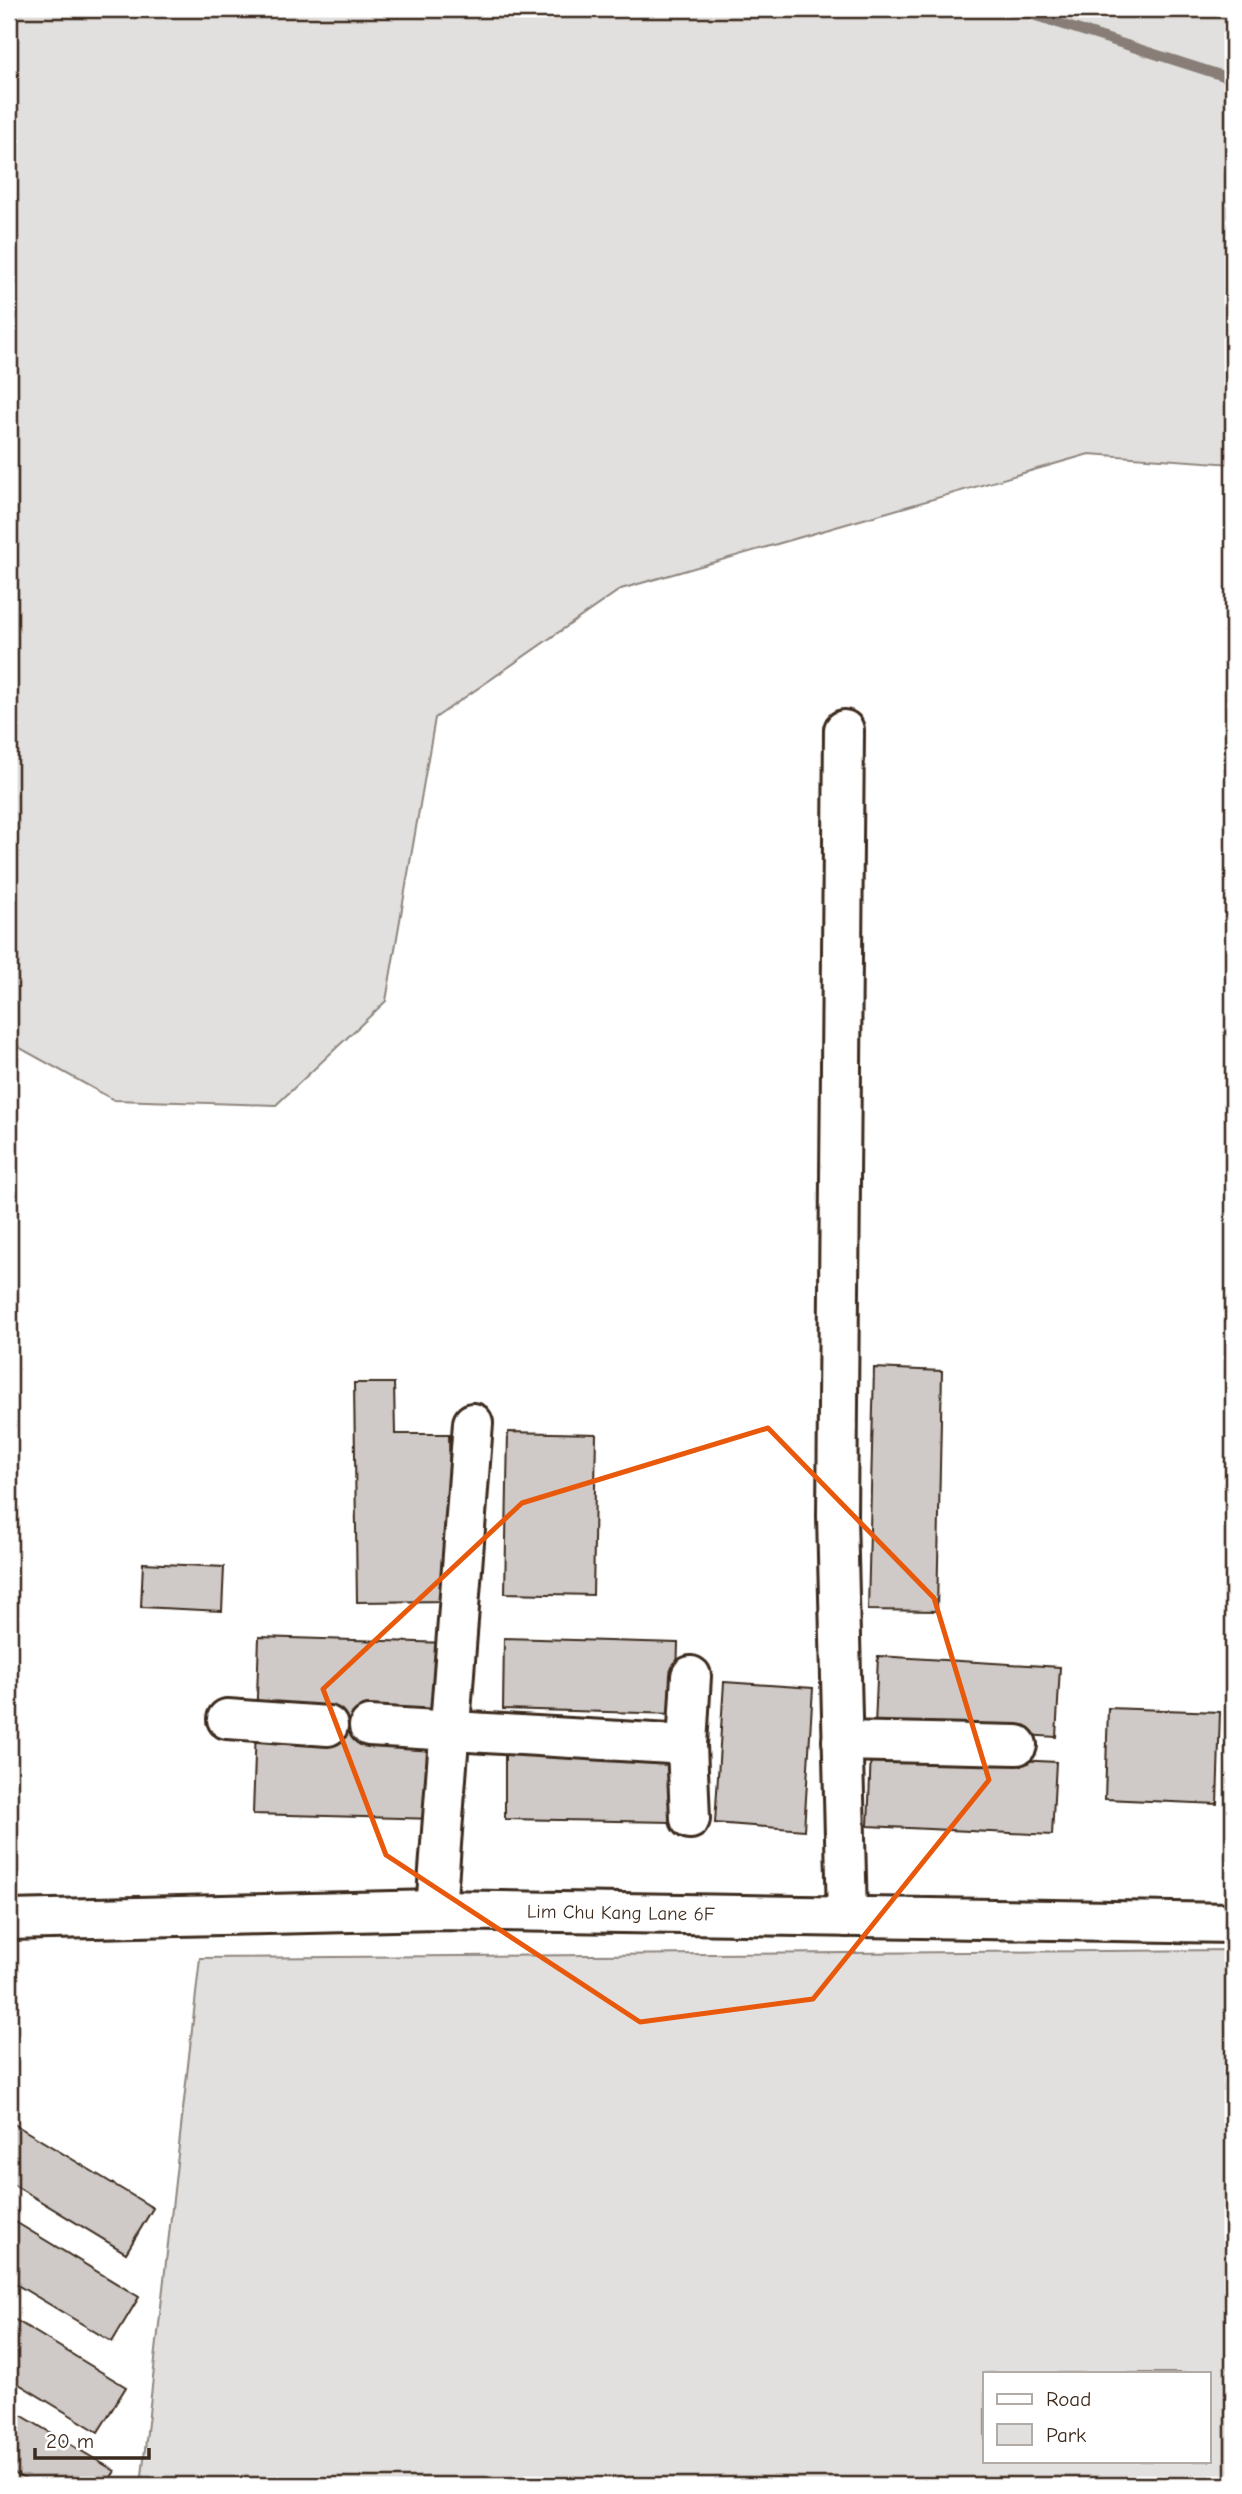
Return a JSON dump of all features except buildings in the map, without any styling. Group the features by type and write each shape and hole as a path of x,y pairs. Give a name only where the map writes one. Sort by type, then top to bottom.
{"street":[{"path":"844,730 837,1516 847,1917"},
{"path":"436,1910 473,1423"},
{"path":"690,1819 687,1745 691,1676"},
{"path":"227,1719 328,1726"},
{"path":"369,1726 687,1745"},
{"path":"842,1741 1017,1745"},
{"name":"Lim Chu Kang Lane 6F","path":"9,1920 436,1910 1233,1923"}],"highlighted area":[{"path":"768,1428 934,1598 989,1780 813,1999 640,2022 386,1855 323,1689 522,1503"}],"green space":[{"path":"9,9 1233,9 1233,464 1089,454 621,589 435,718 386,1001 276,1105 114,1100 9,1042"},
{"path":"1233,1950 1233,2485 141,2485 200,1958"}],"waterway":[{"path":"1014,9 1233,79"}]}
